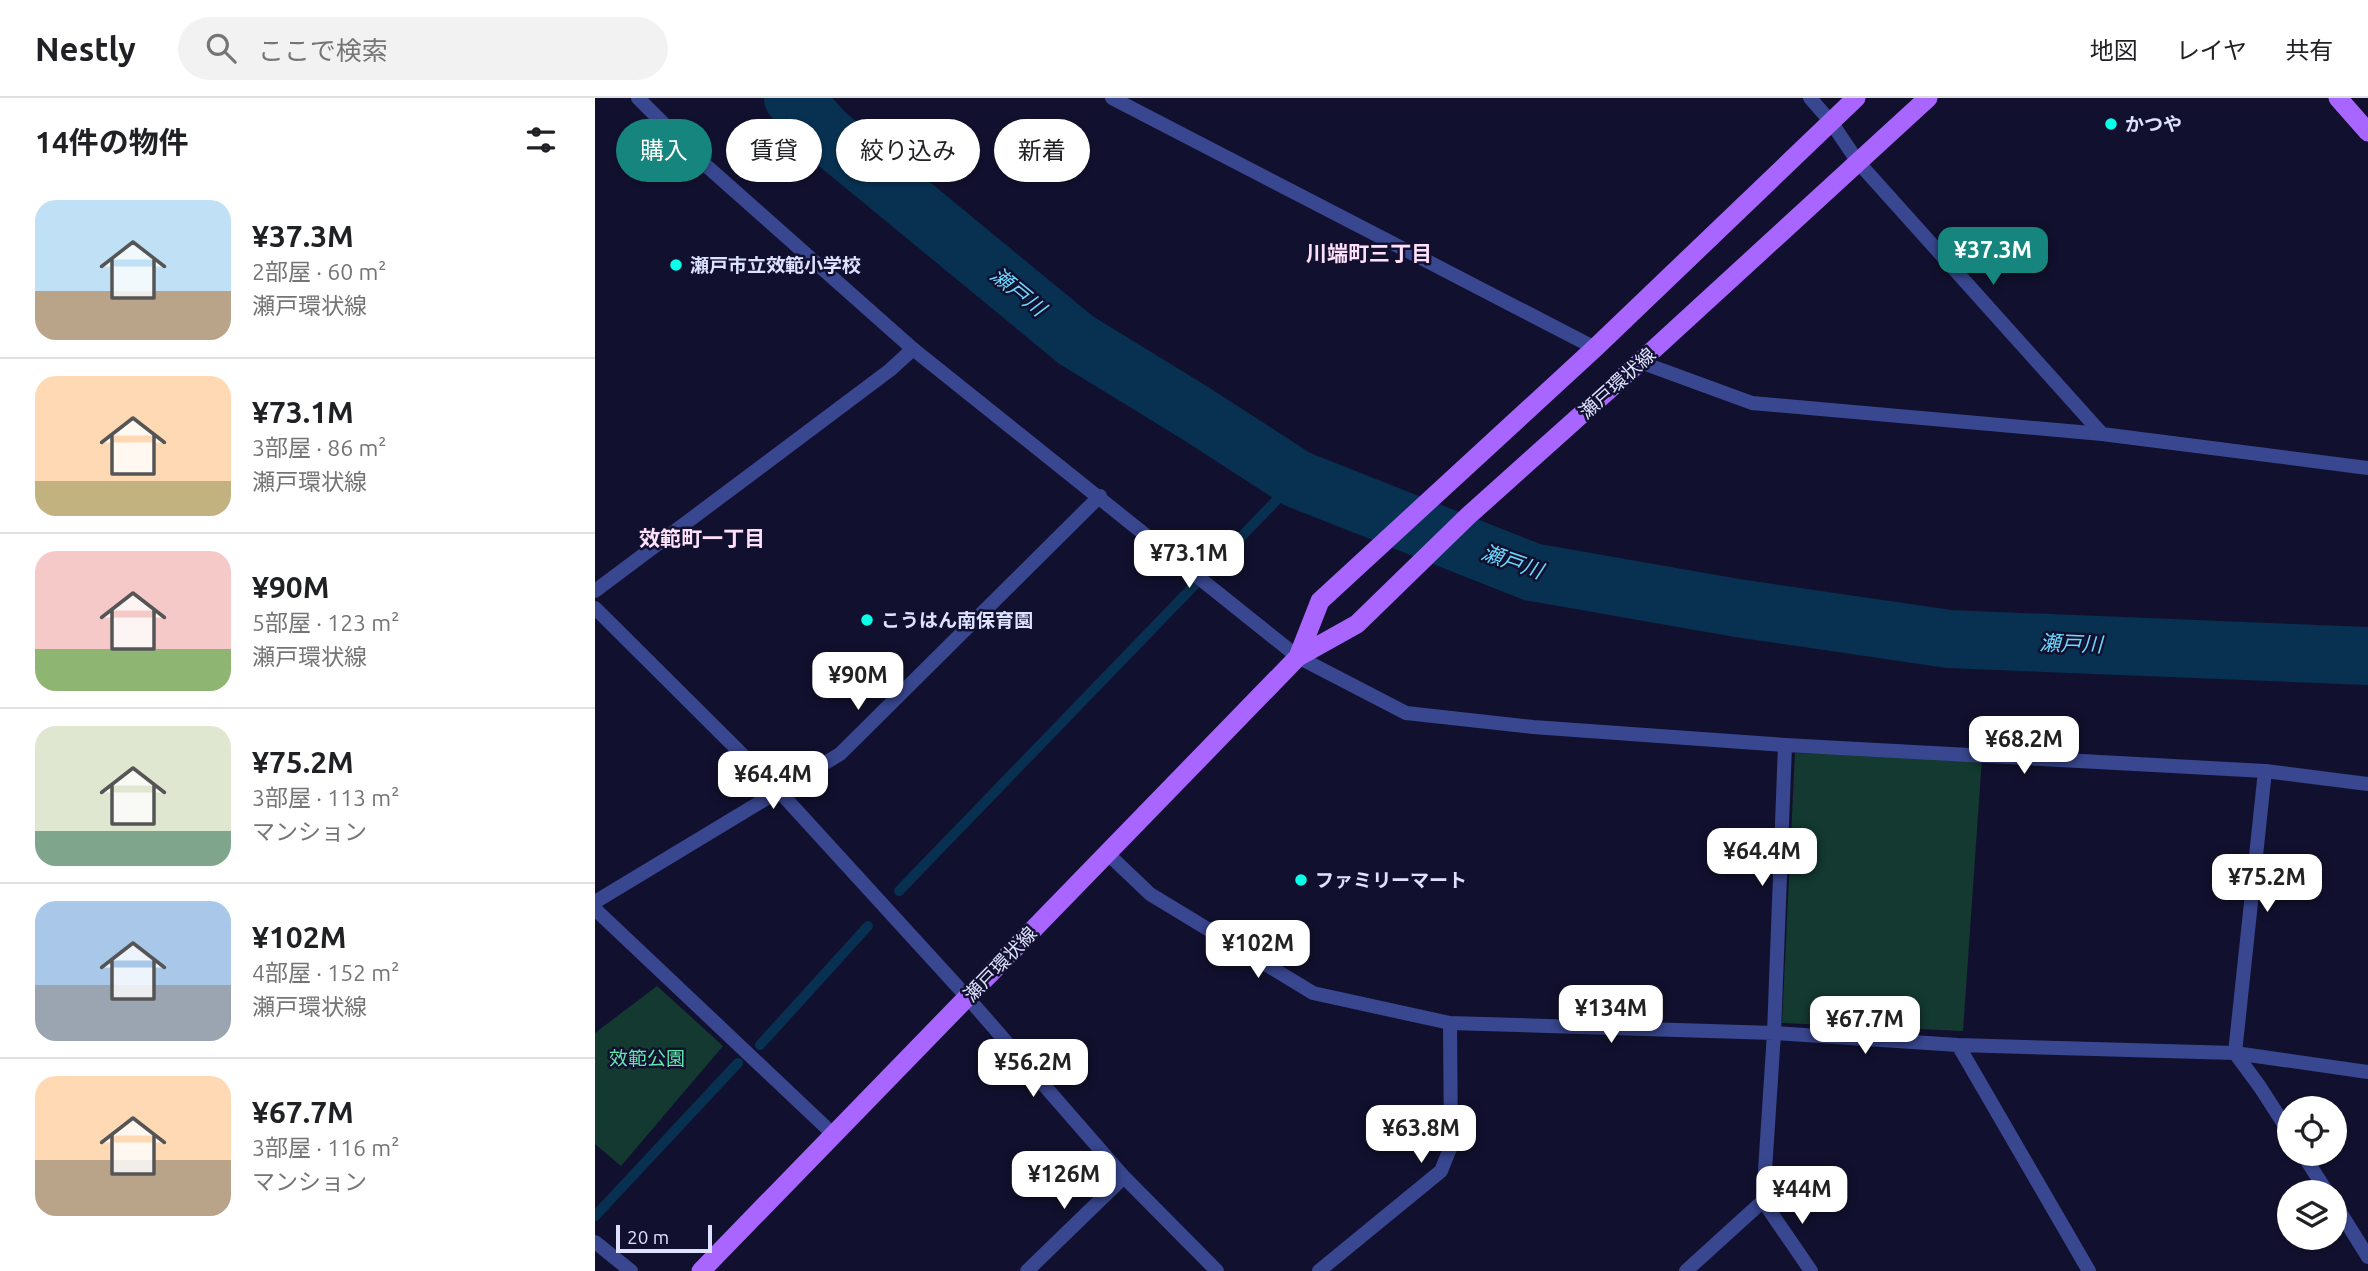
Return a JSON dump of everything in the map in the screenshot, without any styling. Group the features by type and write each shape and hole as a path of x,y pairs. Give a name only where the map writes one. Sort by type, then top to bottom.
{"main road":[{"name":"瀬戸環状線","path":"1298,657 1320,601 1595,348 1856,98"},
{"name":"瀬戸環状線","path":"701,1271 1298,657 1357,624 1468,516 1928,98"},
{"path":"2338,98 2368,132"}],"street":[{"path":"638,98 701,161 913,349 1298,657 1406,713 1532,727 1785,745 2265,771 2368,784"},
{"path":"1810,98 1831,122 1858,162 2102,435"},
{"path":"1123,101 1595,348"},
{"path":"595,592 890,370 913,349"},
{"path":"1640,362 1752,403 2102,435 2368,468"},
{"path":"595,902 840,754 1100,496"},
{"path":"595,608 778,790 968,998 1124,1177 1217,1271"},
{"path":"1785,745 1763,1201 1811,1271"},
{"path":"2265,771 2235,1053 2277,1113"},
{"path":"1107,853 1150,894 1313,993 1450,1023 1773,1033 1958,1045 2235,1053 2368,1072"},
{"path":"595,909 834,1135"},
{"path":"1319,1271 1441,1171 1451,1146 1450,1023"},
{"path":"1958,1045 2089,1271"},
{"path":"1027,1271 1124,1177"},
{"path":"1686,1271 1763,1201"},
{"path":"2347,1223 2368,1257"},
{"path":"595,1242 631,1271"}],"green space":[{"path":"1795,753 1982,758 1963,1031 1782,1023"},
{"name":"效範公園","path":"657,986 723,1046 621,1166 595,1144 595,1033"}],"waterway":[{"name":"瀬戸川","path":"793,98 827,135 1076,340 1297,479 1532,572 1737,608 1949,639 2368,656"},
{"path":"899,891 1297,479"},
{"path":"760,1045 868,926"},
{"path":"595,1216 738,1063"}],"place":[{"name":"かつや","path":"2111,124"},
{"name":"瀬戸市立效範小学校","path":"676,265"},
{"name":"こうはん南保育園","path":"867,620"},
{"name":"ファミリーマート","path":"1301,880"}],"district":[{"name":"川端町三丁目","path":"1369,254"},
{"name":"效範町一丁目","path":"702,539"}]}
